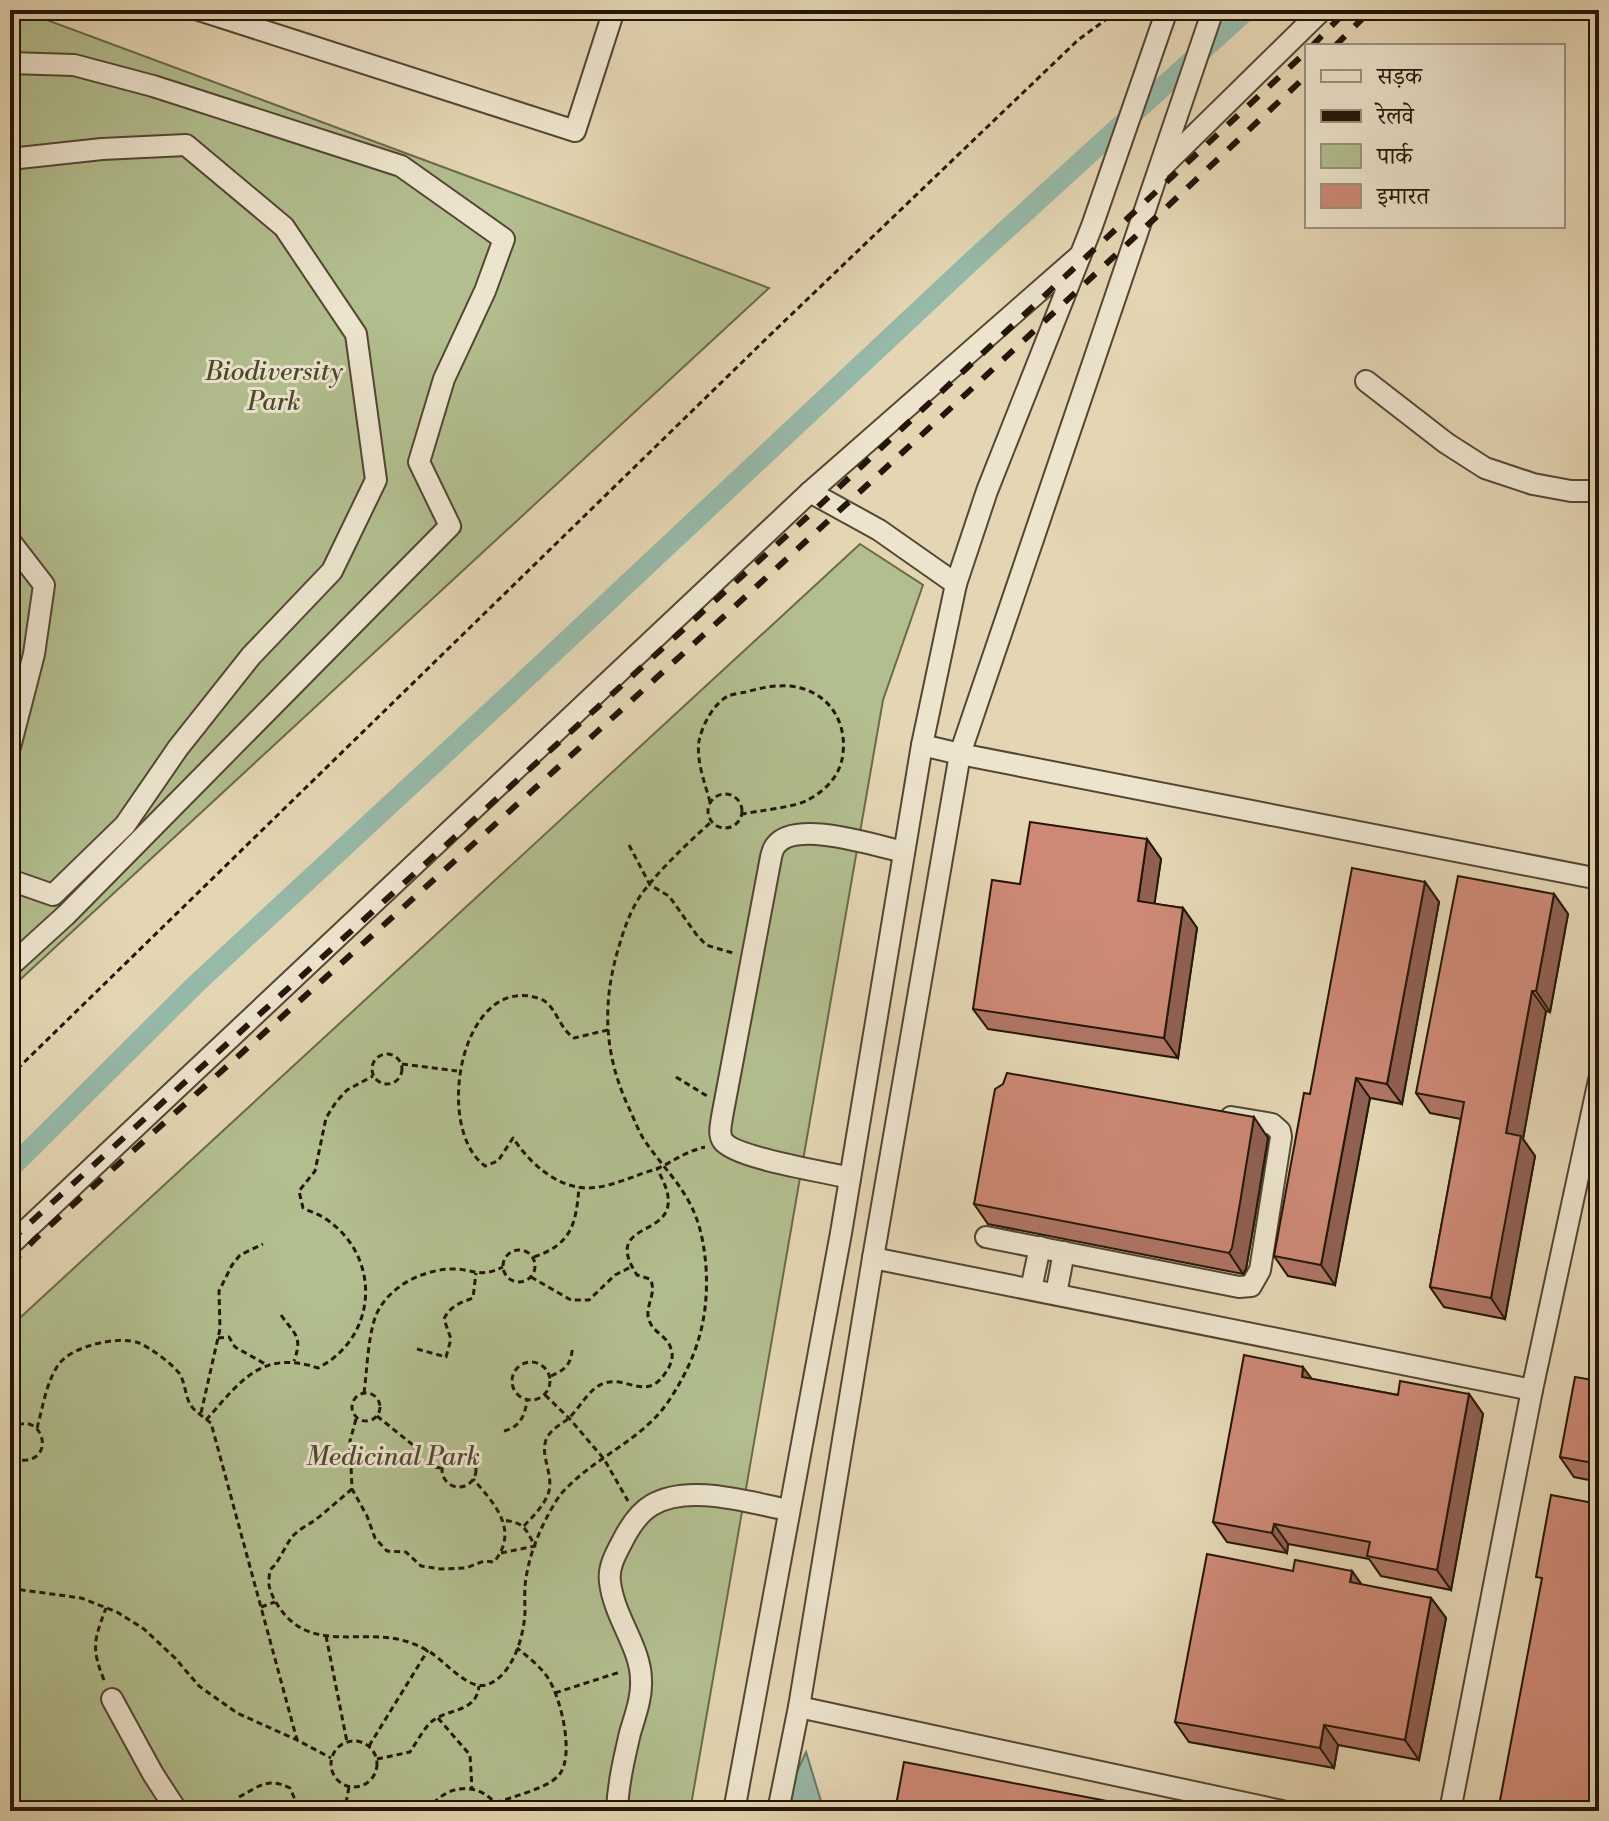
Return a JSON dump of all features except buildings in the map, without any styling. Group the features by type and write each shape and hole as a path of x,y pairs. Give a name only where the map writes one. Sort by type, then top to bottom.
{"street":[{"path":"199,10 575,131 614,10"},
{"path":"734,1811 850,1178 922,745 956,584 987,491 1092,226 1167,10"},
{"path":"778,1811 799,1707 960,754 1213,10"},
{"path":"1162,161 1322,10"},
{"path":"10,63 87,68 153,86 401,166 504,239 485,291 444,379 419,462 450,526 66,915 10,966"},
{"path":"10,156 19,158 102,149 186,145 284,227 356,334 376,480 332,571 251,656 178,748 125,825 53,895 10,880"},
{"path":"10,1245 810,492 1080,255"},
{"path":"1366,381 1446,443 1485,468 1533,484 1571,491 1599,491"},
{"path":"810,492 879,530 956,584"},
{"path":"10,541 44,585 34,654 10,747"},
{"path":"922,745 1599,879"},
{"path":"850,1178 734,1150 724,1143 720,1134 724,1107 771,857 776,845 798,833 816,833 904,852"},
{"path":"1450,1811 1532,1390 1599,1080"},
{"path":"986,1237 1239,1287 1251,1286 1260,1270 1280,1131 1272,1124 1215,1114"},
{"path":"1031,1289 1040,1247"},
{"path":"1056,1294 1064,1252"},
{"path":"873,1258 1532,1390"},
{"path":"617,1811 621,1770 641,1692 639,1665 614,1604 609,1579 612,1562 627,1532 637,1517 652,1505 689,1495 709,1495 789,1510"},
{"path":"112,1699 177,1811"},
{"path":"799,1707 1282,1811"}],"path":[{"path":"10,1076 792,314 1078,40 1119,10"},
{"path":"710,802 719,795 731,795 740,803 742,814 736,824 726,829 711,822 707,812 710,802 701,769 699,743 705,720 726,697 763,687 790,686 825,700 839,717 845,739 843,761 835,779 806,801 742,814"},
{"path":"352,1489 293,1536 284,1554 269,1572 269,1586 275,1602 287,1618 315,1634 404,1640 428,1650 466,1681 479,1686 489,1684 502,1675 517,1648 525,1616 525,1582 543,1525 558,1497 576,1479 641,1432 665,1407 685,1376 698,1345 707,1307 704,1241 691,1204 676,1179 642,1137 622,1093 612,1059 608,994 614,963 631,914 642,893 680,849 711,822"},
{"path":"629,845 650,885 669,896 706,945 752,958"},
{"path":"608,1030 574,1038 562,1027 546,1001 537,997 521,995 494,1004 472,1031 459,1071 458,1114 476,1160 485,1166 498,1161 513,1138 525,1156 540,1169 567,1184 587,1188 612,1185 665,1165 695,1149 724,1143"},
{"path":"381,1055 396,1056 402,1064 402,1074 396,1082 381,1083 373,1076 374,1061 381,1055"},
{"path":"402,1064 459,1071"},
{"path":"206,1420 246,1377 267,1365 300,1362 318,1368 331,1361 355,1335 363,1318 366,1296 365,1276 357,1254 343,1233 325,1218 303,1208 299,1191 315,1171 326,1118 336,1102 347,1090 373,1076"},
{"path":"676,1077 724,1107"},
{"path":"524,1526 545,1502 549,1490 551,1477 544,1453 545,1441 551,1431 569,1418 599,1386 620,1381 635,1387 657,1383 671,1363 672,1351 667,1340 654,1330 648,1319 653,1285 650,1279 637,1275 628,1255 629,1242 636,1233 663,1217 668,1206 667,1187 657,1168"},
{"path":"533,1257 563,1242 572,1229 579,1187"},
{"path":"201,1413 220,1329 219,1291 240,1255 263,1244"},
{"path":"514,1251 524,1251 533,1257 535,1268 531,1277 522,1282 507,1277 503,1267 505,1257 514,1251"},
{"path":"364,1393 377,1313 390,1295 408,1281 427,1273 457,1269 491,1273 503,1267"},
{"path":"531,1277 571,1300 589,1300 615,1275 631,1267"},
{"path":"417,1349 446,1357 451,1339 444,1319 453,1306 473,1298 476,1273"},
{"path":"281,1315 299,1339 294,1362"},
{"path":"218,1338 229,1337 235,1347 267,1365"},
{"path":"37,1428 51,1378 61,1361 74,1352 111,1341 138,1343 163,1358 181,1375 192,1407 211,1423 297,1740"},
{"path":"550,1377 566,1368 573,1346"},
{"path":"531,1361 547,1370 550,1383 545,1395 533,1401 516,1394 511,1383 518,1366 531,1361"},
{"path":"356,1419 365,1422 374,1419 380,1407 377,1398 364,1393 355,1397 351,1405 356,1419 350,1441 352,1489 375,1538 387,1551 406,1552 421,1566 441,1569 494,1562 501,1553 503,1520 496,1506 473,1479"},
{"path":"545,1395 604,1459 637,1517"},
{"path":"504,1431 521,1422 527,1400"},
{"path":"377,1416 413,1445 424,1465 441,1468"},
{"path":"10,1431 20,1424 32,1425 43,1439 37,1456 32,1459 20,1460 10,1453"},
{"path":"456,1453 467,1455 476,1468 473,1479 464,1486 453,1486 444,1479 441,1468 446,1458 456,1453"},
{"path":"503,1520 524,1526 535,1546"},
{"path":"501,1553 535,1546"},
{"path":"10,1587 81,1598 117,1612 144,1629 199,1686 237,1713 331,1758"},
{"path":"261,1607 275,1602"},
{"path":"106,1608 94,1645 96,1661 112,1699"},
{"path":"326,1636 347,1742"},
{"path":"496,1803 547,1784 560,1774 566,1752 566,1730 549,1680 535,1662 517,1648"},
{"path":"369,1746 428,1650"},
{"path":"555,1694 639,1665"},
{"path":"377,1759 410,1752 431,1721 472,1703 478,1697 479,1686"},
{"path":"438,1718 470,1755 472,1789"},
{"path":"347,1742 362,1742 369,1746 377,1759 371,1780 357,1787 349,1787 336,1780 332,1773 331,1758 347,1742"},
{"path":"239,1797 267,1783 276,1782 290,1788 300,1811"},
{"path":"346,1803 349,1787"},
{"path":"427,1811 445,1793 472,1789 485,1794 501,1811"},
{"path":"313,1811 339,1801 357,1806 362,1811"}],"green space":[{"name":"Biodiversity Park","path":"10,10 20,10 769,288 10,989"},
{"name":"Medicinal Park","path":"860,544 923,585 883,700 690,1811 10,1811 10,1327"}],"shaded area":[{"path":"806,1752 824,1811 779,1811"}],"waterway":[{"path":"10,1169 196,984 975,258 1247,10"}],"railway":[{"path":"1314,44 1347,10"},
{"path":"1337,44 1371,10"},
{"path":"10,1241 806,518 1305,53"},
{"path":"10,1265 35,1239 834,516 1305,77"}]}
